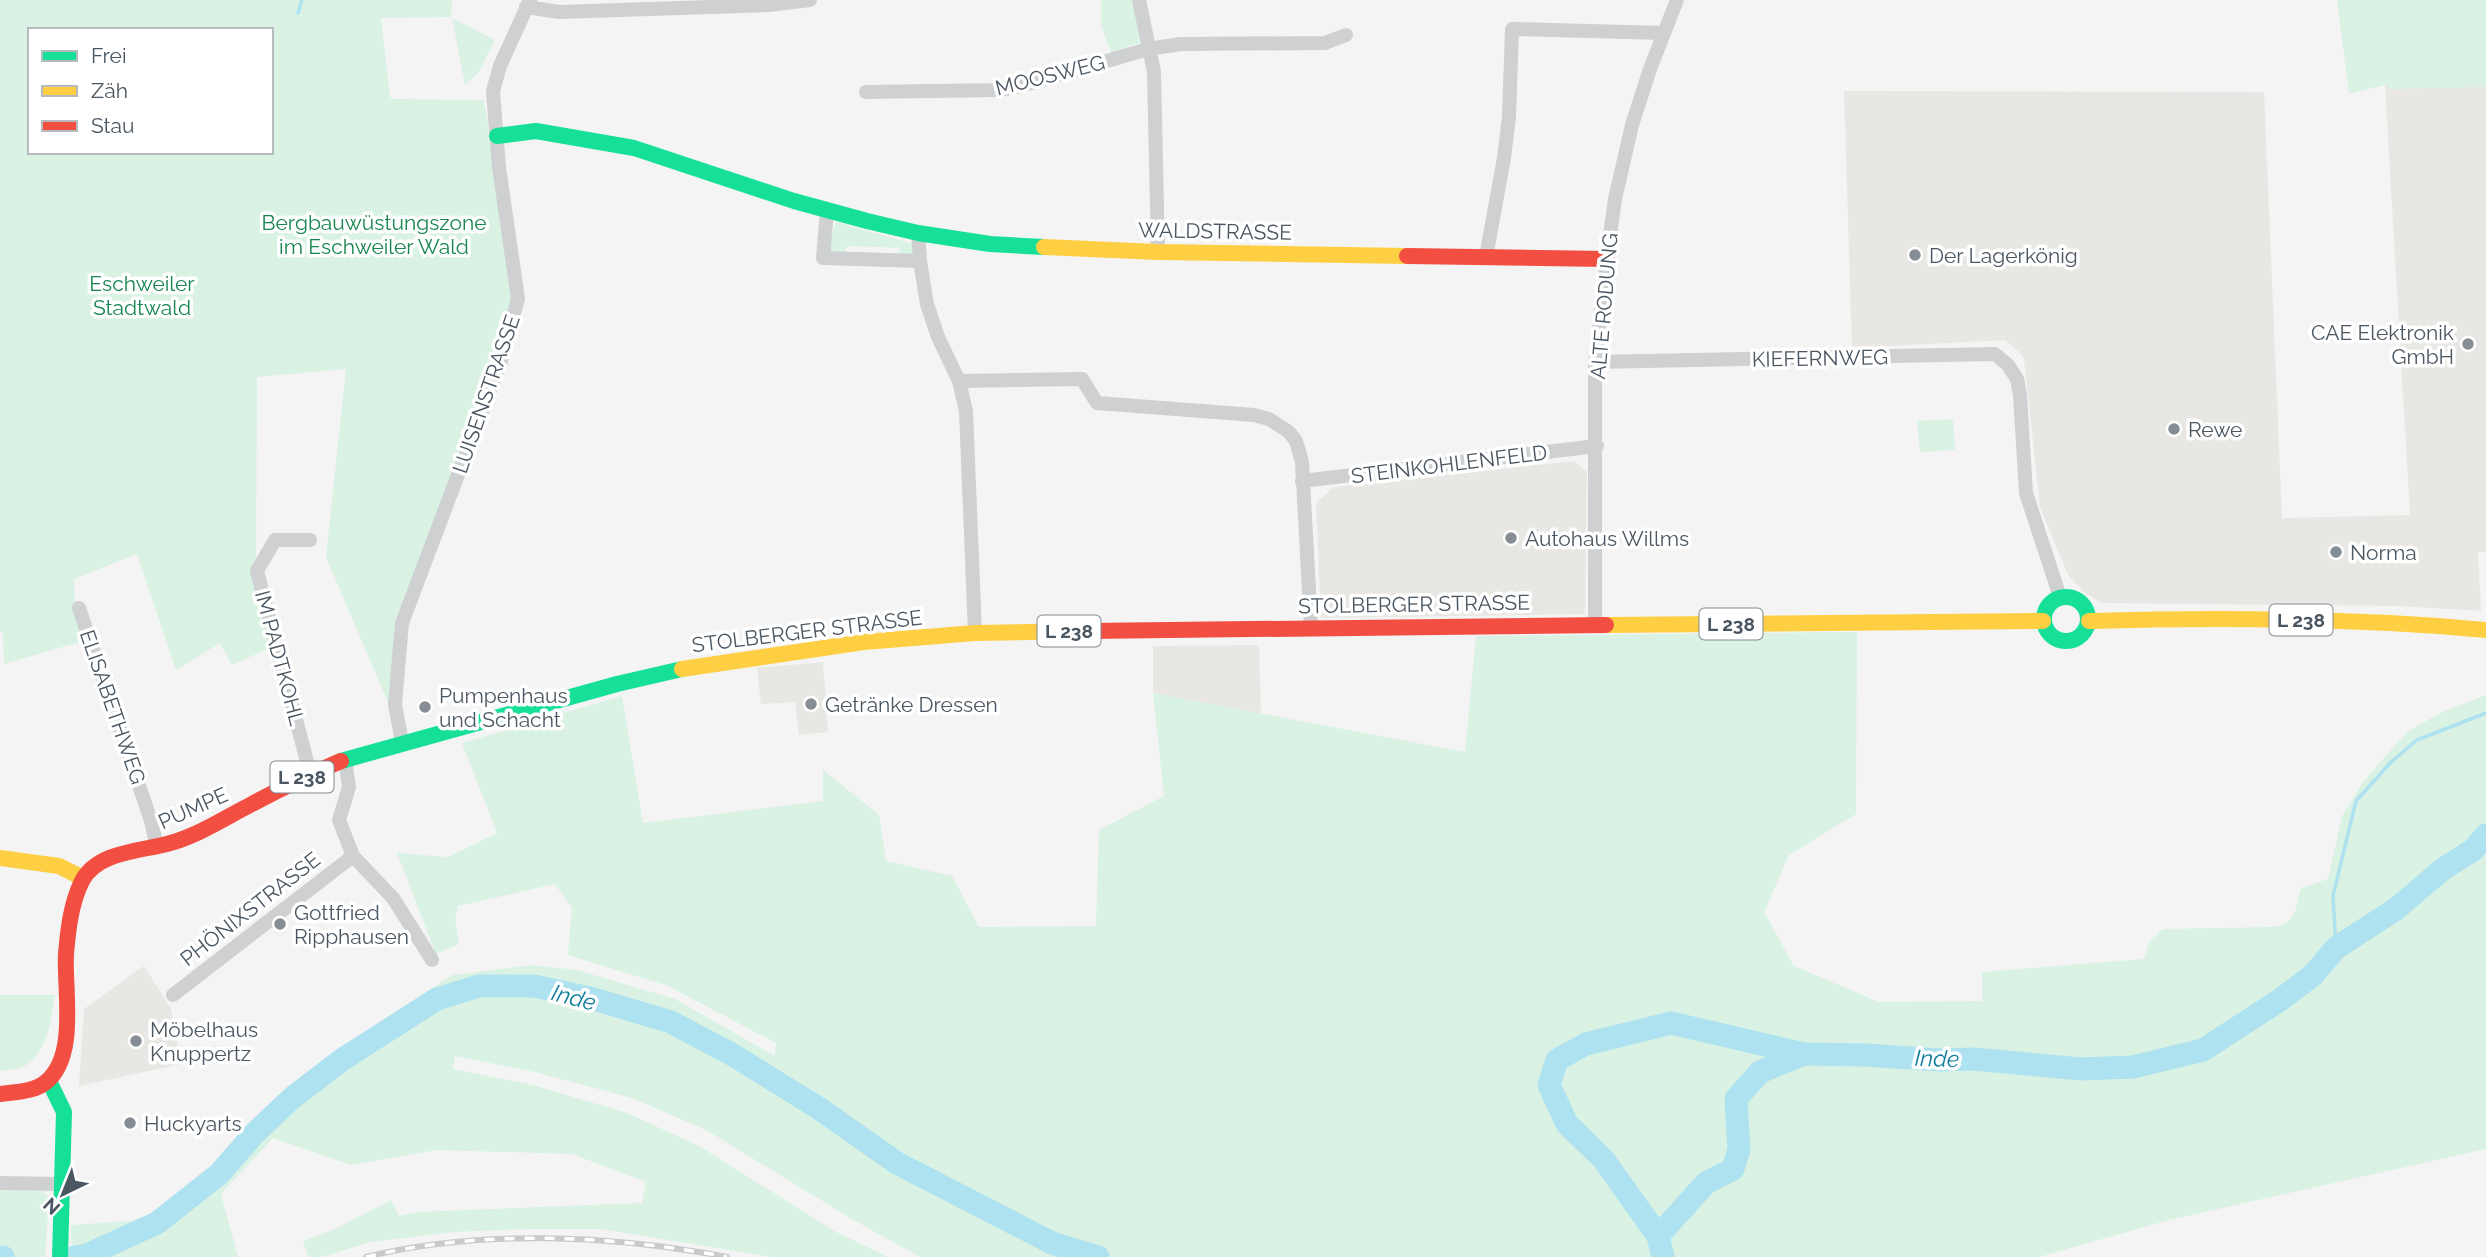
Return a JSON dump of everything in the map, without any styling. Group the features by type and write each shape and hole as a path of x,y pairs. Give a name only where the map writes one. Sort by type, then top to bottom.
{"main road":[{"name":"WALDSTRASSE","path":"497,136 536,131 634,148 794,201 918,233 990,244 1158,252 1606,259"},
{"path":"2060,597 2081,602 2089,621 2082,635 2076,640 2062,642 2049,635 2043,621 2046,609 2060,597"},
{"name":"L 238","path":"2089,621 2280,619 2422,624 2486,630"},
{"name":"STOLBERGER STRASSE","path":"402,743 617,684 701,664 864,642 975,633 1595,623 1672,625 2043,621"},
{"name":"PUMPE","path":"83,878 103,861 179,840 310,773 402,743"},
{"path":"0,858 59,866 83,878 74,909 66,955 63,1057 58,1070 49,1081 31,1088 0,1094"},
{"path":"49,1081 64,1112 60,1257"}],"street":[{"path":"528,4 559,12 769,5 810,0"},
{"path":"1139,0 1154,72 1158,252"},
{"name":"ALTE RODUNG","path":"1595,623 1595,362 1606,259 1615,199 1632,125 1677,0"},
{"name":"LUISENSTRASSE","path":"402,743 395,704 402,623 501,361 518,299 509,219 499,167 493,91 500,66 528,4"},
{"path":"1486,257 1509,117 1512,29 1664,33"},
{"name":"MOOSWEG","path":"866,92 1000,90 1148,49 1181,44 1325,43 1346,35"},
{"path":"827,209 822,258 920,261"},
{"path":"918,233 928,304 938,337 959,381 966,411 975,633"},
{"name":"KIEFERNWEG","path":"1595,362 1995,355 2008,365 2017,379 2026,493 2060,597"},
{"path":"959,381 1083,379 1097,403 1254,415 1279,424 1296,441 1302,463 1311,627"},
{"name":"STEINKOHLENFELD","path":"1302,481 1597,446"},
{"name":"IM PADTKOHL","path":"310,540 275,540 257,571 310,773"},
{"name":"ELISABETHWEG","path":"79,608 151,821 157,847"},
{"name":"PHÖNIXSTRASSE","path":"345,760 349,787 339,820 353,856 393,898 432,960"},
{"name":"PHÖNIXSTRASSE","path":"173,995 353,856"},
{"path":"0,1183 62,1184"}],"shaded area":[{"path":"2486,84 2486,552 2478,552 2481,611 2399,606 2101,603 2083,591 2068,575 2040,507 2024,359 2019,352 2005,340 1852,348 1844,91 2264,92 2282,518 2410,515 2385,85"},
{"path":"1574,461 1587,472 1585,614 1321,618 1316,503 1334,487"},
{"path":"1259,645 1261,714 1153,693 1153,646"},
{"path":"823,662 828,732 799,735 795,702 761,704 757,668"},
{"path":"144,966 171,1009 181,1064 79,1086 84,1009"}],"green space":[{"name":"Eschweiler Stadtwald","path":"0,0 452,0 451,17 381,18 390,97 484,100 514,298 479,407 395,621 390,707 326,557 346,369 257,377 256,572 272,647 232,665 220,643 176,670 137,554 74,579 75,614 83,641 4,664 3,633 0,632"},
{"path":"1101,0 1135,0 1143,42 1111,52 1101,26"},
{"path":"2337,0 2486,0 2486,87 2389,89 2388,85 2385,85 2349,94"},
{"path":"452,18 495,40 479,72 465,85"},
{"path":"836,222 913,244 913,252 909,257 896,257 901,248 848,246 842,256 834,256 828,247"},
{"path":"1953,419 1955,450 1920,452 1917,421"},
{"path":"1857,632 1856,814 1789,855 1764,912 1794,966 1879,1002 1982,1001 1982,972 2144,959 2149,942 2163,929 2271,927 2286,922 2294,914 2301,888 2328,879 2342,816 2364,781 2395,745 2409,731 2440,713 2486,695 2486,1149 2169,1220 2039,1257 920,1257 850,1218 708,1131 632,1098 535,1072 455,1056 453,1069 533,1085 627,1113 699,1146 836,1232 888,1257 771,1257 601,1229 529,1229 454,1232 370,1242 322,1257 308,1257 303,1241 335,1229 391,1200 399,1216 417,1212 642,1203 646,1182 572,1154 437,1150 351,1165 273,1138 221,1194 238,1257 72,1257 71,1225 154,1219 212,1171 287,1092 338,1050 452,975 532,965 577,970 675,999 775,1056 776,1043 668,986 568,955 572,908 555,884 458,906 455,919 459,944 436,954 397,853 448,857 497,833 462,743 622,696 643,823 823,801 823,770 879,815 886,861 952,876 979,927 1096,926 1099,830 1164,796 1153,693 1465,752 1476,636"},
{"path":"0,995 55,995 48,1033 40,1050 23,1066 0,1071"},
{"path":"0,1190 43,1191 49,1199 45,1257 0,1257"}],"waterway":[{"path":"298,13 302,0"},
{"path":"2336,948 2333,896 2356,801 2391,762 2417,740 2486,713"},
{"name":"Inde","path":"1663,1257 1658,1236 1604,1160 1567,1124 1549,1085 1557,1060 1586,1044 1671,1023 1804,1054 1973,1059 2081,1069 2133,1067 2203,1050 2280,1000 2313,975 2336,948 2396,909 2443,869 2473,850 2486,835"},
{"name":"Inde","path":"75,1257 87,1255 157,1223 219,1174 254,1134 292,1098 343,1059 437,999 479,986 534,986 590,998 671,1022 733,1055 817,1107 897,1163 1052,1243 1098,1257"},
{"path":"1658,1236 1706,1183 1733,1169 1739,1149 1736,1099 1760,1072 1804,1054"}],"railway":[{"path":"366,1257 455,1242 546,1238 638,1244 727,1257"}],"traffic: fast":[{"path":"497,136 536,131 634,148 794,201 867,221 918,233 990,244 1044,247"},
{"path":"2066,597 2075,598 2082,603 2087,610 2088,619 2087,628 2082,635 2075,640 2066,641 2057,640 2050,635 2045,628 2044,619 2045,610 2050,603 2057,598 2066,597"},
{"path":"341,761 617,684 682,669"},
{"path":"49,1081 64,1112 60,1257"}],"traffic: slow":[{"path":"1044,247 1158,252 1407,256"},
{"path":"2089,621 2288,620 2486,630"},
{"path":"1606,625 2043,621"},
{"path":"682,669 864,642 975,633 1086,631"},
{"path":"0,858 59,866 83,878"}],"traffic: jam":[{"path":"1407,256 1607,259"},
{"path":"1086,631 1606,625"},
{"path":"0,1094 36,1088 46,1082 56,1071 62,1056 67,1022 66,954 69,926 78,889 89,871 108,858 167,844 210,827 284,787 341,761"}],"place":[{"name":"Der Lagerkönig","path":"1915,255"},
{"name":"CAE Elektronik GmbH","path":"2468,344"},
{"name":"Rewe","path":"2174,429"},
{"name":"Autohaus Willms","path":"1511,538"},
{"name":"Norma","path":"2336,552"},
{"name":"Getränke Dressen","path":"811,704"},
{"name":"Pumpenhaus und Schacht","path":"425,707"},
{"name":"Gottfried Ripphausen","path":"280,924"},
{"name":"Möbelhaus Knuppertz","path":"136,1041"},
{"name":"Huckyarts","path":"130,1123"}],"park label":[{"name":"Bergbauwüstungszone im Eschweiler Wald","path":"374,234"}]}
